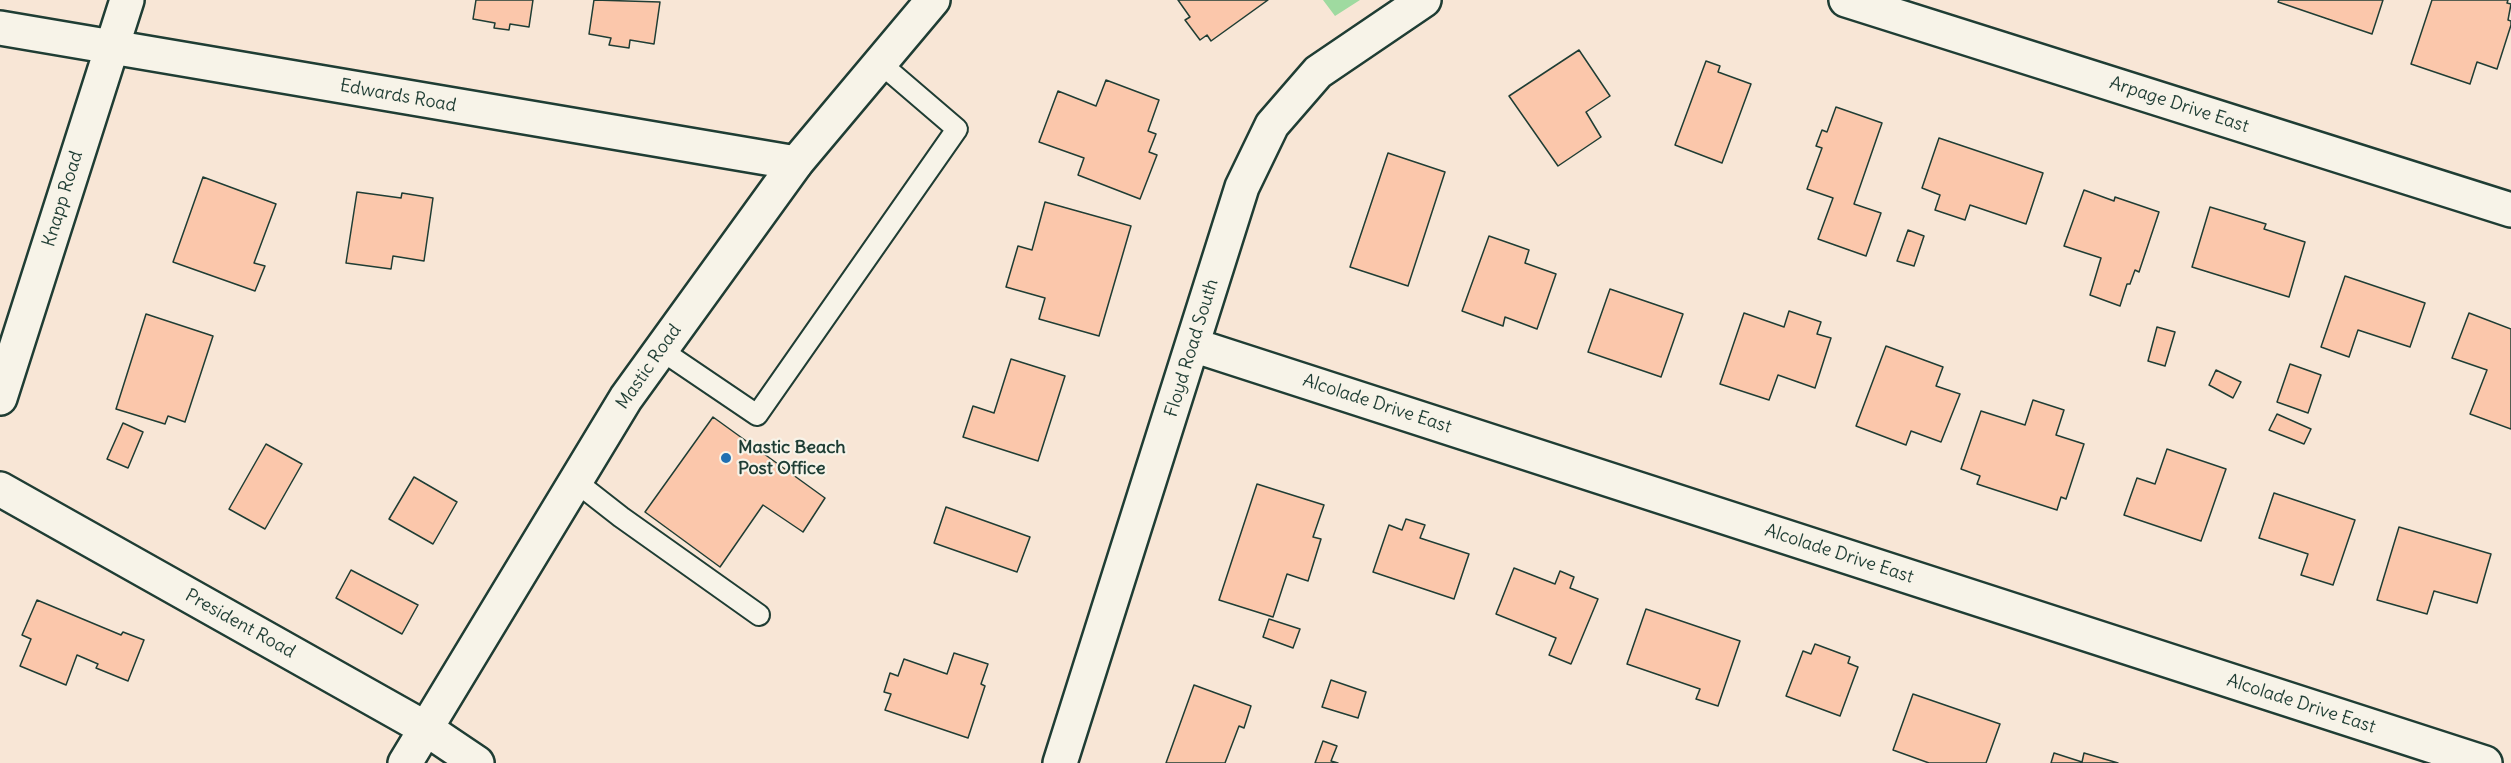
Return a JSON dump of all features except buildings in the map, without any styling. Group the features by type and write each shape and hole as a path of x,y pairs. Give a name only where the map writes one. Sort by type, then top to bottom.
{"street":[{"name":"Knapp Road","path":"0,398 127,0"},
{"name":"Mastic Road","path":"405,763 626,398 796,163 933,0"},
{"name":"Floyd Road South","path":"1060,763 1242,187 1272,125 1318,72 1424,0"},
{"name":"Arpage Drive East","path":"1846,0 2511,210"},
{"name":"Edwards Road","path":"0,28 796,163"},
{"name":"Alcolade Drive East","path":"1193,345 2485,763"},
{"name":"President Road","path":"0,489 425,728 477,763"}],"lane":[{"path":"661,350 757,415 957,129 880,63"},
{"path":"575,481 621,517 759,615"}],"green space":[{"path":"1323,0 1360,0 1335,16"}],"place":[{"name":"Mastic Beach Post Office","path":"726,458"}]}
